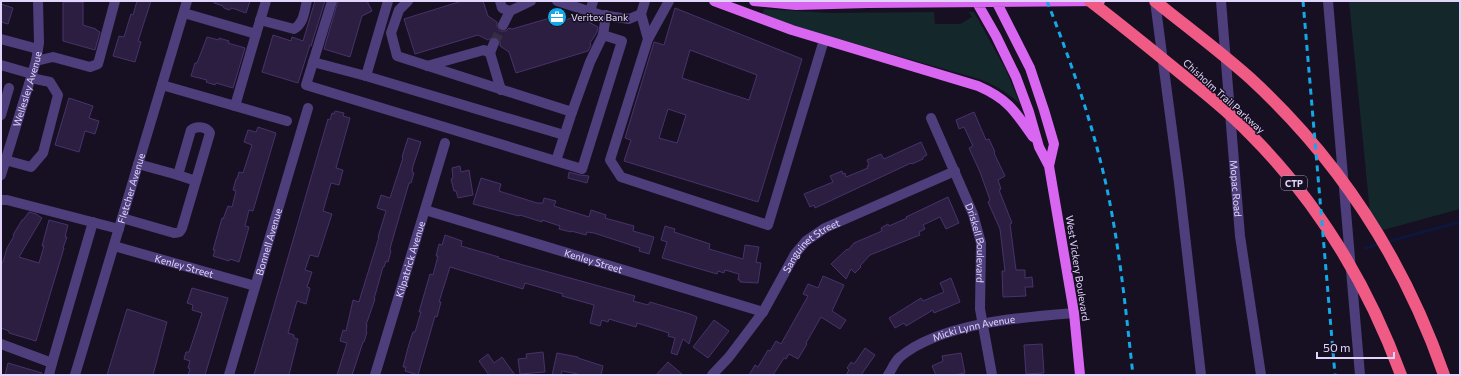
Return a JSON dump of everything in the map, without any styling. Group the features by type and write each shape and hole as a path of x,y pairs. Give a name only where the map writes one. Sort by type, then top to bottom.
{"highway":[{"name":"Chisholm Trail Parkway","path":"1090,1 1168,62 1248,131 1287,176 1326,227 1352,268 1378,318 1401,375"},
{"path":"1155,1 1234,64 1267,94 1309,138 1342,179 1358,200 1401,272 1430,335 1444,375"}],"main road":[{"path":"714,1 824,40 965,82 994,93 1007,103 1020,118 1039,147"},
{"path":"754,1 796,5 1100,1"},
{"name":"West Vickery Boulevard","path":"976,1 996,36 1016,77 1029,112 1039,147 1049,166 1074,313 1080,375"},
{"name":"West Vickery Boulevard","path":"996,1 1030,68 1044,110 1054,144 1049,166"}],"street":[{"name":"Wellesley Avenue","path":"1,175 36,61 39,43 38,1"},
{"path":"36,61 53,57 90,67 98,64 115,1"},
{"name":"Fletcher Avenue","path":"75,375 187,1"},
{"path":"235,106 266,1"},
{"path":"260,20 294,29 301,23 307,1"},
{"path":"332,1 306,85 582,169 622,41 603,35"},
{"path":"366,76 388,1"},
{"path":"408,1 399,10 390,33 397,56 572,112"},
{"path":"500,1 502,8 510,11"},
{"path":"503,25 510,11 531,1"},
{"path":"557,1 601,15 629,19 642,14"},
{"path":"590,12 593,1"},
{"path":"645,1 642,14 648,39"},
{"path":"669,1 648,39 610,160 621,177 768,225 824,40"},
{"path":"1155,1 1179,183 1201,375"},
{"name":"Mopac Road","path":"1221,1 1240,236 1261,375"},
{"path":"1328,1 1360,375"},
{"path":"184,13 256,34"},
{"path":"556,161 590,62 603,35 606,15"},
{"path":"1,39 38,49"},
{"path":"427,66 492,48 501,90"},
{"path":"314,62 564,135"},
{"path":"1,65 50,82 58,95 43,153 31,167 6,160"},
{"path":"162,85 287,121"},
{"path":"1,115 9,88"},
{"name":"Bonnell Avenue","path":"229,375 308,108"},
{"name":"Driskell Boulevard","path":"931,118 972,214 981,243 980,309 992,375"},
{"path":"122,218 178,233 182,228 210,133 206,129 194,127 192,130 178,176"},
{"name":"Kilpatrick Avenue","path":"376,375 445,143"},
{"path":"138,164 196,181"},
{"name":"Sanguinet Street","path":"712,375 729,357 763,312 795,254 806,241 825,228 954,171"},
{"path":"1,200 119,228"},
{"name":"Kenley Street","path":"425,210 763,312"},
{"path":"49,375 92,222"},
{"name":"Kenley Street","path":"114,246 255,286"},
{"name":"Micki Lynn Avenue","path":"888,375 898,358 915,346 931,338 1006,319 1074,313"},
{"path":"1,344 52,363"}],"green space":[{"path":"1349,1 1460,1 1460,209 1372,233"},
{"path":"764,9 830,13 934,12 935,24 960,24 972,17 969,12 974,12 1006,70 1020,104 1001,89 979,79 800,28 762,14"}],"building":[{"path":"137,1 151,1 138,41 141,42 135,62 113,56 119,36 124,37 131,14 133,15"},
{"path":"214,1 250,1 246,13 232,8 229,10 214,3"},
{"path":"315,1 325,1 298,83 262,72 273,35 291,41 292,37 303,41"},
{"path":"338,1 367,1 372,11 362,16 350,57 324,49"},
{"path":"462,1 483,1 488,16 497,22 497,26 500,31 506,31 509,28 512,29 557,16 565,20 580,15 583,19 598,27 597,32 590,43 591,45 588,51 516,73 509,52 500,46 500,42 496,37 488,40 478,35 415,54 404,19"},
{"path":"63,2 83,2 83,25 96,29 100,32 95,50 63,41"},
{"path":"1,4 13,8 8,24 1,22"},
{"path":"675,8 802,59 758,202 624,161 631,140 625,138 654,42 664,45","holes":["690,50 757,75 749,100 682,78","668,109 686,115 677,143 659,138"]},
{"path":"207,37 219,40 219,38 229,41 228,43 245,48 233,88 216,83 215,85 206,82 207,80 191,76 195,63 197,63"},
{"path":"69,98 93,106 89,118 99,121 95,134 85,131 79,152 55,145"},
{"path":"335,111 344,113 343,116 350,118 336,168 343,170 339,185 331,183 323,211 332,214 318,257 310,255 305,270 312,272 307,287 310,288 306,304 297,301 288,333 294,335 294,338 298,339 289,375 254,375 328,119 330,120 332,113 334,114"},
{"path":"974,112 986,140 989,139 1005,176 998,180 1001,189 999,190 1012,223 1010,224 1016,270 1025,270 1025,278 1032,277 1033,287 1025,287 1026,296 1003,297 1002,271 1005,271 1000,229 988,202 990,200 980,172 969,148 973,146 964,127 959,129 956,120"},
{"path":"258,127 276,133 253,211 249,210 245,226 249,227 239,262 230,259 229,261 213,256 215,250 213,250 222,218 223,219 228,206 232,207 236,191 233,190 236,179 239,172 243,173 252,145 244,142 248,130 256,132"},
{"path":"408,138 421,142 413,166 412,172 414,173 411,183 409,183 391,245 388,262 386,261 383,267 375,299 366,325 367,332 352,375 337,375 347,343 340,341 343,330 346,331 353,300 359,302 386,211 377,208 381,195 390,198"},
{"path":"921,142 927,155 923,157 923,159 912,164 911,163 815,208 814,205 810,207 804,194 833,182 830,176 842,171 843,174 845,173 846,177 868,168 867,166 869,165 867,160 881,154 884,159"},
{"path":"460,166 461,172 469,170 473,195 458,198 456,191 454,191 451,179 453,178 452,168"},
{"path":"569,172 589,176 587,183 568,178"},
{"path":"481,178 501,184 499,191 537,203 543,203 544,198 556,201 554,206 589,217 591,210 606,215 605,218 634,226 633,231 654,237 649,254 639,251 640,248 594,233 587,232 586,235 571,232 559,229 560,226 542,220 542,222 520,215 519,216 473,204"},
{"path":"948,197 959,223 946,229 940,217 923,225 925,229 919,232 920,235 870,255 855,273 851,269 846,279 831,264 854,243 882,231 881,228 888,224 889,226 907,218 906,217"},
{"path":"29,212 42,218 19,257 39,263 49,220 68,225 64,248 36,341 9,333 9,331 1,328 1,263 3,262 7,248 14,236 13,235"},
{"path":"665,226 675,229 674,232 710,244 709,249 743,259 745,245 759,247 756,262 761,263 758,283 740,282 740,280 738,280 739,274 725,270 724,273 718,271 717,274 662,258 667,242 661,240"},
{"path":"445,235 462,241 461,246 499,257 498,258 635,296 633,301 648,305 650,302 697,317 689,344 683,339 677,355 671,353 675,338 668,336 669,333 637,323 636,327 609,319 608,322 602,320 600,326 590,323 594,305 525,283 523,289 450,267 439,302 441,302 437,317 435,316 418,375 405,371 406,367 403,367 409,344 413,332 415,332 421,312 419,312 430,274 433,275 438,256 436,256 439,244 442,245"},
{"path":"823,276 844,285 832,311 846,320 840,329 821,317 798,359 789,354 786,359 784,358 773,375 749,375 755,365 758,367 768,350 770,351 776,341 781,344 808,296 803,294 808,284 818,288"},
{"path":"951,278 960,302 934,313 933,310 906,326 904,323 895,328 889,318 921,298 923,301 944,292 940,283"},
{"path":"192,288 228,298 205,375 188,375 190,361 184,359 186,352 189,352 202,313 192,310 193,305 187,303"},
{"path":"127,309 167,322 153,375 107,375"},
{"path":"714,320 729,331 708,358 693,347"},
{"path":"1042,344 1044,373 1026,374 1024,345"},
{"path":"865,348 875,355 861,375 846,375 849,370 847,368 851,362 854,364"},
{"path":"543,352 545,372 520,374 518,359 527,358 526,354"},
{"path":"557,353 578,357 603,366 601,375 578,375 562,371 561,375 552,375"},
{"path":"961,353 965,373 954,375 936,375 932,366 943,361 942,356"},
{"path":"488,354 494,363 502,357 515,375 489,375 479,361"},
{"path":"668,362 683,375 656,375"},
{"path":"8,363 42,373 42,375 5,375"}],"waterway":[{"path":"1386,242 1460,222"},
{"path":"1365,248 1380,244"}],"tunnel":[{"path":"494,43 503,25"}],"railway":[{"path":"1047,1 1081,94 1107,189 1119,258 1133,375"},
{"path":"1303,1 1335,375"}],"place":[{"name":"Veritex Bank","path":"557,17"}]}
